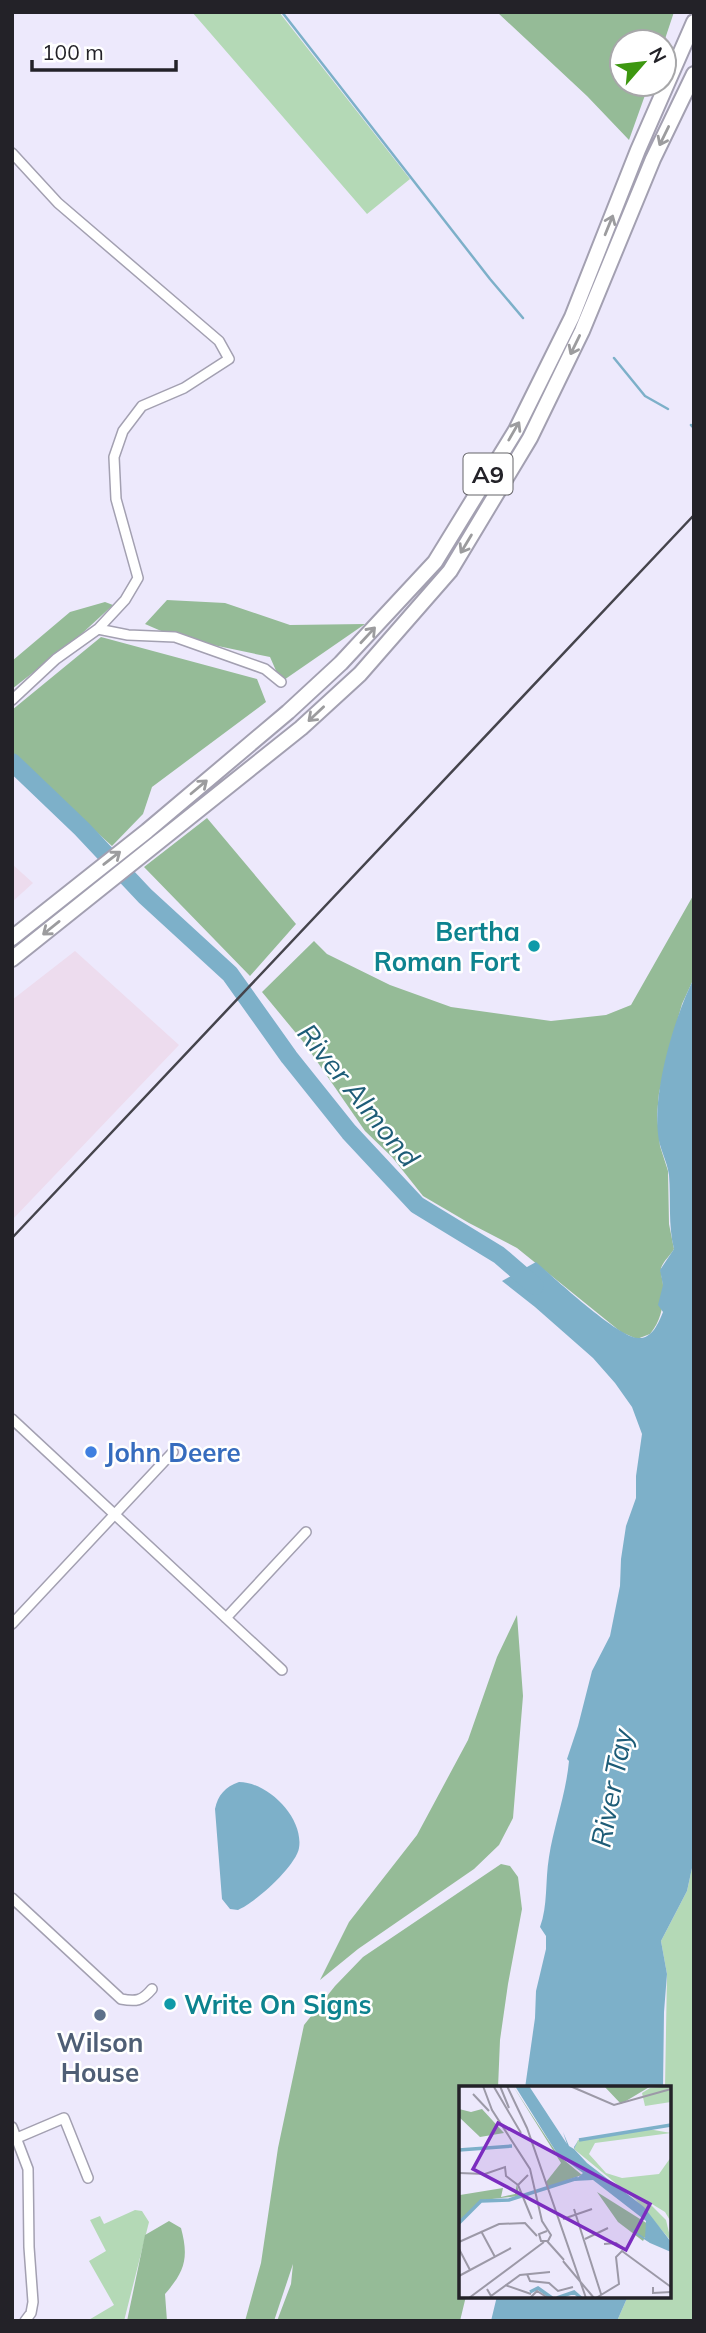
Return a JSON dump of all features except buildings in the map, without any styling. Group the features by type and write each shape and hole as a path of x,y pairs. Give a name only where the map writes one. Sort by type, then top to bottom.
{"highway":[{"name":"A9","path":"12,939 288,712 341,663 435,562 516,430 572,317 638,150 694,22"},
{"name":"A9","path":"12,959 301,728 360,674 450,571 530,438 582,331 653,159 694,74"}],"street":[{"path":"12,153 58,203 219,341 229,359 184,388 142,406 123,431 114,457 116,499 138,578 125,600 98,629 56,659 13,699"},
{"path":"98,629 128,635 175,637 265,669 281,682"},
{"path":"12,1419 282,1670"},
{"path":"12,1625 173,1452"},
{"path":"226,1618 306,1532"},
{"path":"12,1898 121,1999 135,2002 146,1997 152,1989"},
{"path":"17,2138 64,2118 88,2178"},
{"path":"12,2127 29,2169 29,2247 33,2302 32,2313 25,2321"}],"shaded area":[{"path":"12,864 33,883 12,902"},
{"path":"75,951 179,1045 12,1220 12,1000"}],"green space":[{"path":"192,12 279,12 410,179 367,214"},
{"path":"497,12 674,12 669,28 608,28 608,98 644,98 629,140 587,96"},
{"path":"167,600 225,603 290,625 365,624 281,682 270,657 175,637 145,624"},
{"path":"105,602 113,605 76,639 12,689 12,661 70,612"},
{"path":"101,637 257,679 266,702 152,787 143,814 112,846 12,756 12,710"},
{"path":"207,818 296,924 250,976 144,867"},
{"path":"694,894 694,978 682,1004 673,1036 659,1093 657,1115 660,1146 668,1171 669,1224 674,1249 661,1268 663,1299 660,1317 650,1334 637,1339 621,1332 517,1248 423,1196 392,1157 365,1131 305,1044 262,992 314,941 327,954 390,985 451,1007 551,1021 606,1015 631,1005"},
{"path":"517,1615 523,1696 513,1818 499,1845 474,1869 358,1949 320,1980 349,1922 417,1835 468,1740 497,1657"},
{"path":"694,1859 694,2321 617,2321 627,2298 671,2298 671,2086 665,2086 667,1974 661,1941 687,1891"},
{"path":"501,1864 510,1866 518,1877 522,1909 500,2040 498,2086 459,2086 459,2298 466,2298 460,2321 277,2321 291,2284 293,2264 274,2321 245,2321 261,2263 278,2148 304,2025 335,1986 363,1957"},
{"path":"135,2210 142,2211 149,2222 124,2321 87,2321 114,2305 89,2261 106,2251 90,2220 100,2216 104,2224"},
{"path":"169,2221 181,2228 185,2256 181,2271 165,2294 167,2321 127,2321 145,2235"}],"water":[{"name":"River Tay","path":"694,978 694,1859 687,1891 661,1941 667,1974 663,2086 525,2086 536,1991 546,1949 546,1936 540,1927 549,1857 565,1785 569,1761 567,1759 592,1671 610,1636 620,1586 626,1526 636,1498 642,1434 632,1407 593,1358 502,1281 536,1262 586,1306 629,1335 643,1338 657,1326 663,1312 658,1305 663,1285 660,1270 674,1249 670,1222 669,1175 660,1144 657,1116 667,1054"},
{"path":"239,1782 261,1788 282,1804 296,1825 299,1848 291,1864 274,1883 238,1910 230,1909 222,1899 215,1809 223,1792"},
{"path":"497,2298 627,2298 617,2321 491,2321"}],"waterway":[{"path":"282,12 523,318"},
{"path":"614,358 645,396 668,409"},
{"path":"691,425 694,428"},
{"name":"River Almond","path":"12,762 82,829 145,896 230,974 289,1057 349,1132 417,1205 499,1255 535,1286"}],"railway":[{"path":"12,1238 694,515"}],"place":[{"name":"Bertha Roman Fort","path":"534,946"},
{"name":"John Deere","path":"91,1452"},
{"name":"Write On Signs","path":"170,2004"},
{"name":"Wilson House","path":"100,2015"}]}
